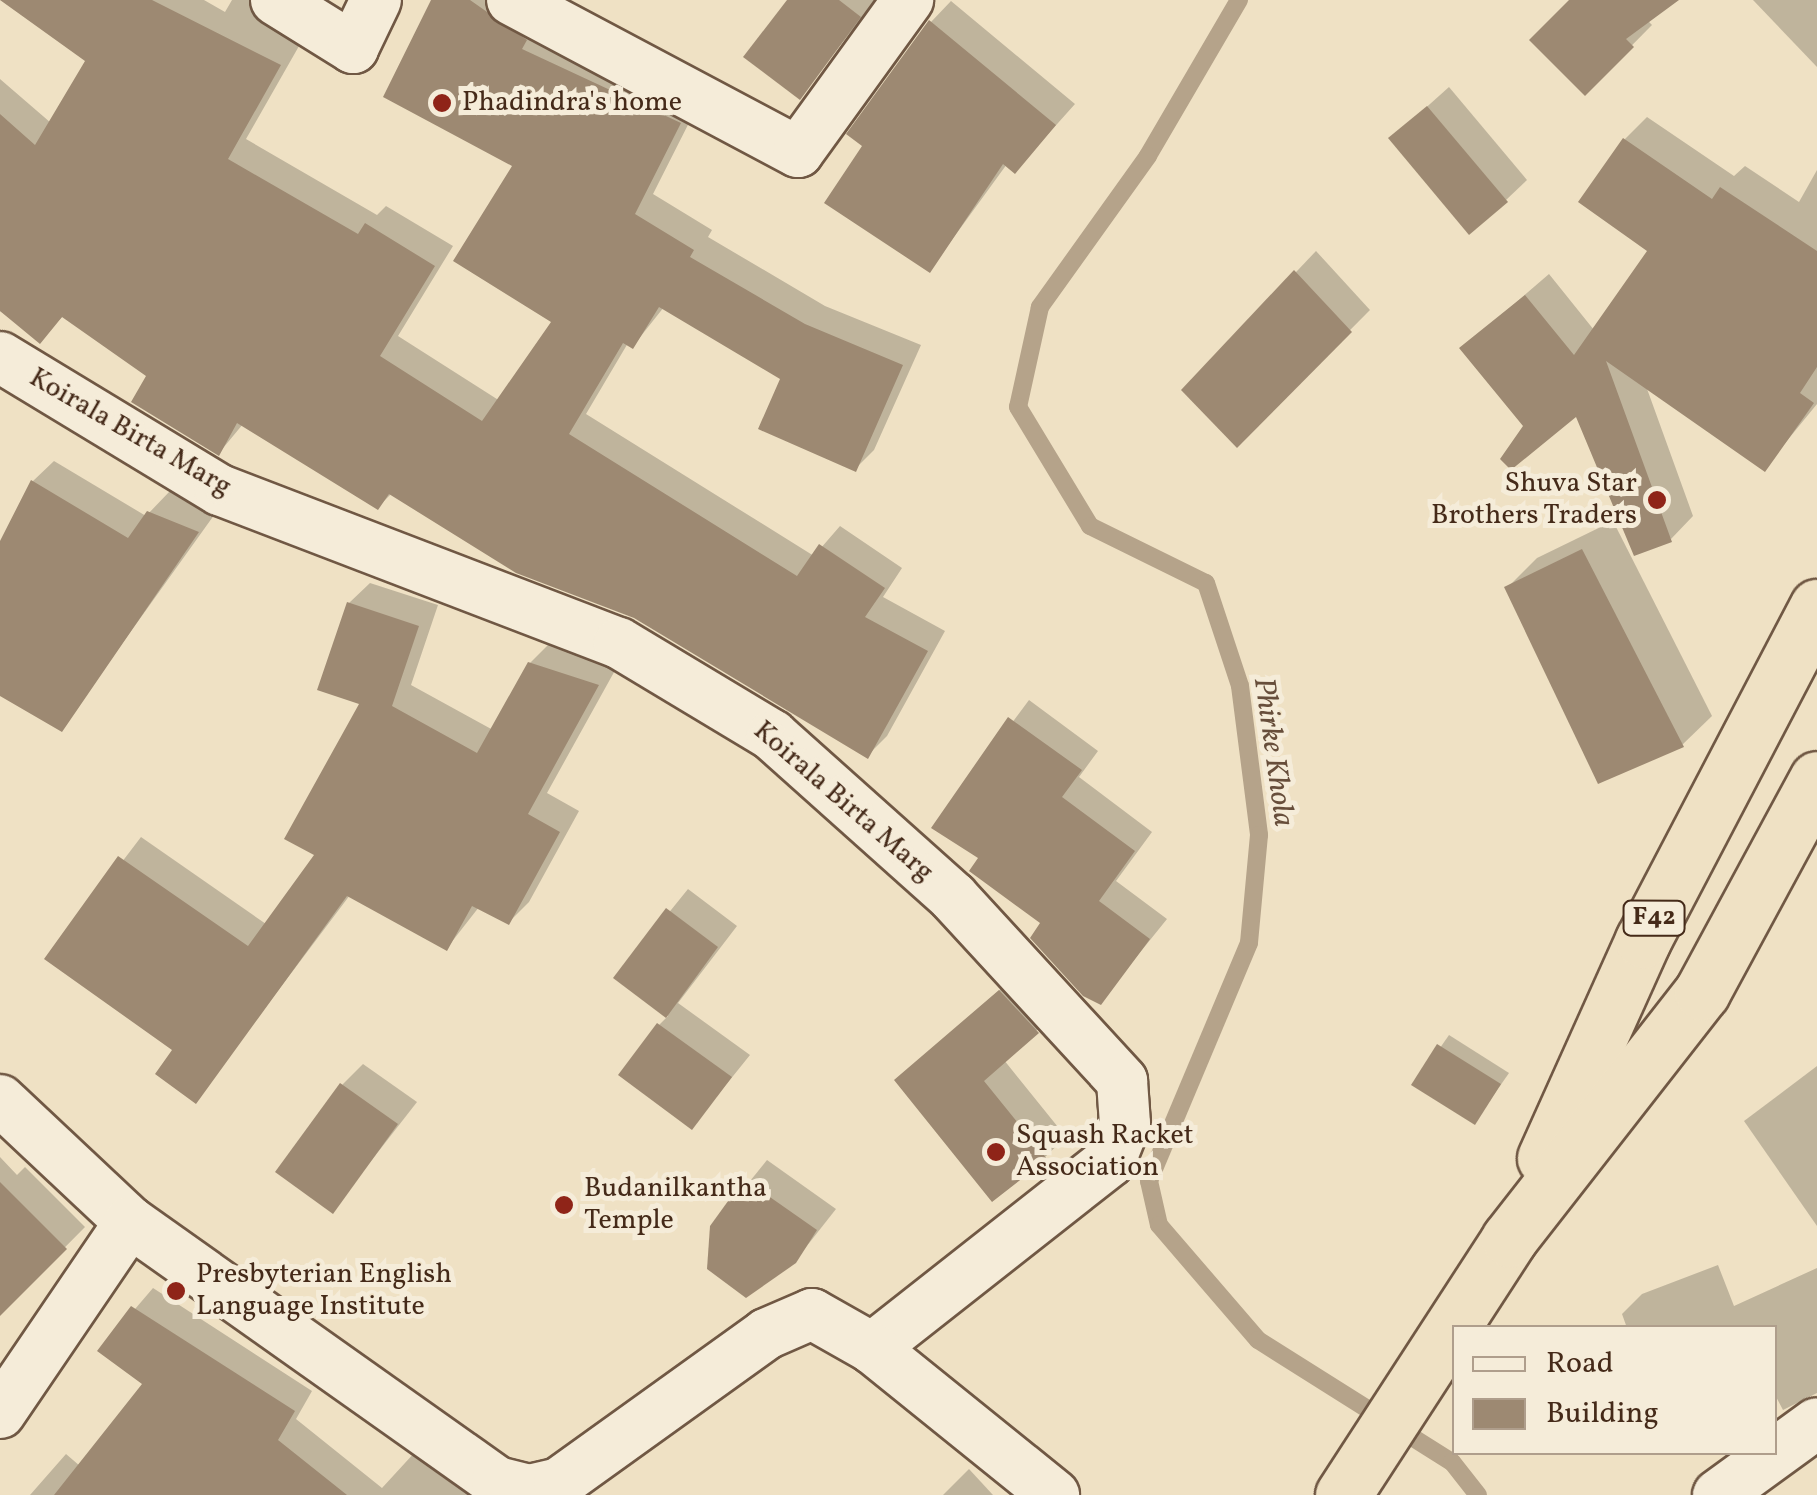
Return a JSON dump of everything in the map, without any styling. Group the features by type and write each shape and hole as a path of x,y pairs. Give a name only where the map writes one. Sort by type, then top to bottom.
{"highway":[{"name":"F42","path":"1509,1239 1643,940 1817,607"},
{"name":"F42","path":"1454,1325 1509,1239 1702,992 1817,779"},
{"name":"F42","path":"1344,1495 1452,1327"}],"street":[{"path":"276,0 354,48 376,0"},
{"path":"512,0 798,152 908,0"},
{"name":"Koirala Birta Marg","path":"0,356 220,490 619,643 772,735 953,897 1122,1081 1125,1124 1110,1161 872,1348"},
{"path":"0,1100 130,1222 496,1482 529,1490 559,1483 766,1334 812,1314 872,1348 1054,1495"},
{"path":"0,1413 130,1222"},
{"path":"1777,1452 1817,1423"},
{"path":"1718,1495 1773,1455"}],"building":[{"path":"0,0 152,0 281,65 228,159 358,234 365,223 435,266 380,356 482,421 551,322 453,261 512,166 383,97 431,0 470,0 527,40 522,49 681,123 635,214 694,250 690,257 805,324 903,365 856,472 758,429 780,379 659,307 633,349 623,343 569,434 797,576 819,544 885,588 865,617 928,651 868,759 634,618 516,573 389,494 378,510 237,423 219,456 131,402 146,376 62,317 40,344 0,311 0,114 35,145 85,61"},
{"path":"787,0 839,0 861,17 800,100 743,57"},
{"path":"1569,0 1679,0 1626,39 1634,47 1585,96 1529,40"},
{"path":"929,20 1056,125 1015,174 1003,164 930,273 824,203 862,146 846,134"},
{"path":"1427,106 1508,202 1469,235 1388,138"},
{"path":"1623,138 1712,199 1720,187 1817,251 1817,367 1800,393 1814,403 1765,472 1606,361 1672,542 1634,556 1576,417 1511,470 1500,459 1523,426 1459,348 1525,295 1574,355 1647,251 1578,202"},
{"path":"1294,270 1352,332 1237,448 1181,390"},
{"path":"31,480 128,538 147,511 199,532 62,732 0,696 0,541"},
{"path":"1582,549 1684,747 1598,784 1504,587"},
{"path":"347,602 419,626 392,706 477,753 528,662 599,685 528,814 560,832 509,925 472,906 447,951 347,896 196,1104 155,1074 172,1050 44,959 118,856 248,946 314,855 284,839 359,704 317,690"},
{"path":"1008,717 1082,770 1062,797 1135,851 1099,901 1150,939 1101,1005 1083,996 1030,938 1040,923 969,871 978,858 931,828"},
{"path":"666,908 718,947 666,1018 613,978"},
{"path":"999,990 1039,1033 984,1081 1047,1159 992,1202 894,1080"},
{"path":"657,1023 732,1077 692,1130 618,1075"},
{"path":"1437,1044 1501,1084 1475,1125 1411,1085"},
{"path":"340,1083 398,1124 333,1214 275,1172"},
{"path":"744,1179 817,1230 796,1263 746,1298 707,1269 710,1226"},
{"path":"0,1182 67,1249 0,1316"},
{"path":"131,1306 295,1411 278,1440 347,1495 54,1495 142,1384 97,1351"}],"waterway":[{"name":"Phirke Khola","path":"1239,0 1148,156 1040,307 1018,407 1090,526 1206,583 1240,686 1259,835 1249,943 1149,1181 1159,1225 1258,1340 1452,1462 1478,1495"}],"place":[{"name":"Phadindra's home","path":"442,103"},
{"name":"Shuva Star Brothers Traders","path":"1657,500"},
{"name":"Squash Racket Association","path":"996,1152"},
{"name":"Budanilkantha Temple","path":"564,1205"},
{"name":"Presbyterian English Language Institute","path":"176,1291"}]}
